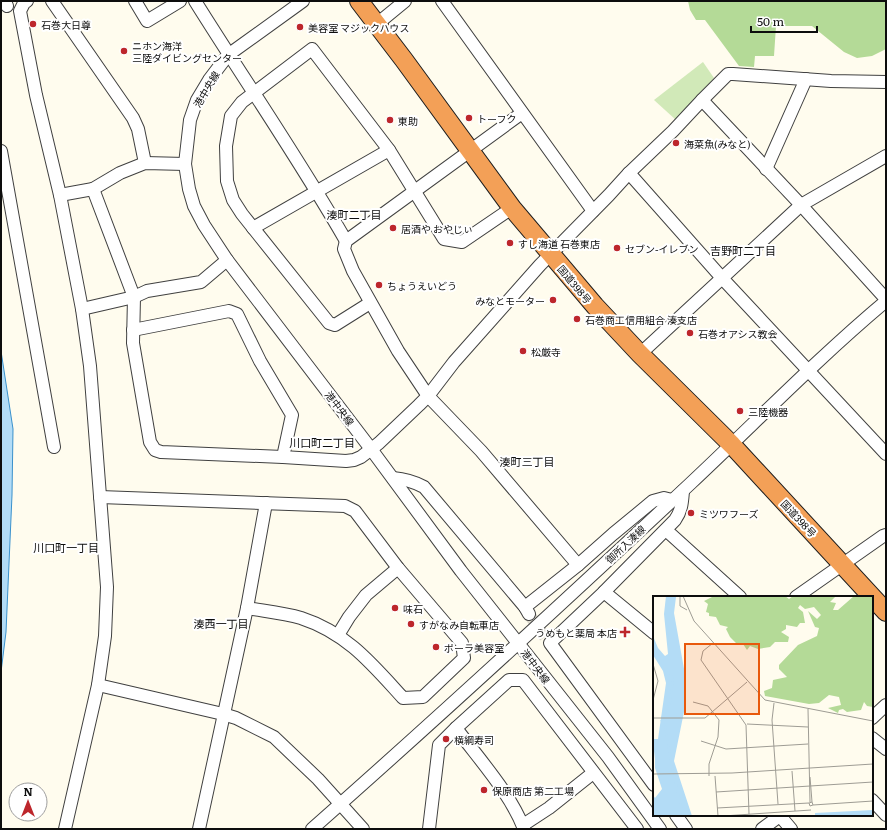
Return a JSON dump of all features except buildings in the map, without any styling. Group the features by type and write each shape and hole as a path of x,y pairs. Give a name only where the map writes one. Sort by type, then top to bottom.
{"highway":[{"name":"国道398号","path":"359,1 512,208 550,254 595,306 640,354 732,445 871,596"},
{"name":"国道398号","path":"873,598 886,612"}],"street":[{"path":"27,1 24,3 20,11 36,95 60,195 82,309 90,366 107,587 105,636 98,685 65,829"},
{"path":"52,1 133,118 138,129 145,163"},
{"path":"134,1 147,21 180,1"},
{"path":"195,1 228,55 317,190 346,241"},
{"path":"377,24 405,1"},
{"path":"442,1 593,211"},
{"name":"港中央線","path":"296,3 228,55 209,80 197,100 190,120 185,164 189,189 194,206 226,260 372,449 461,571 519,643 557,695 608,757 660,829"},
{"path":"370,303 335,325 329,323 242,214 233,200 227,181 226,146 231,116 242,102 253,92 312,49 389,150 444,239 462,242 512,208"},
{"path":"93,189 134,297 133,343 150,442 155,450 161,452 346,461 354,460 372,449 428,396 454,362 550,254 728,74 831,81 886,82"},
{"path":"766,169 806,79"},
{"path":"702,100 886,300"},
{"path":"522,113 346,241 344,249 353,271 370,303 398,351 428,396 481,451 578,565"},
{"path":"1,150 54,447"},
{"path":"253,228 389,150"},
{"path":"640,354 800,205 886,156"},
{"path":"60,195 93,189 120,173 145,163 185,164"},
{"path":"629,173 722,278 886,454"},
{"path":"82,309 134,297 148,291 201,282 226,260"},
{"name":"御所入湊線","path":"312,829 519,643 732,445 847,334 886,300"},
{"path":"133,330 229,311 237,314 260,361 292,415 283,457"},
{"path":"393,478 414,481 424,487 527,610 613,534 653,501 664,498 672,500"},
{"path":"653,784 548,640 604,592 666,530 679,514 682,504 683,491"},
{"path":"100,497 345,506 355,511 398,568 462,643 464,658 423,697 403,698 364,655 338,635 320,625 299,618 247,608"},
{"path":"199,829 247,608 266,503"},
{"path":"666,530 739,596"},
{"path":"797,596 886,535"},
{"path":"338,635 349,617 366,595 398,568"},
{"path":"604,592 653,632"},
{"path":"429,829 439,745 509,680 523,680 637,829"},
{"path":"98,685 223,714 236,718 274,737 318,779 363,829"},
{"path":"873,717 886,705"},
{"path":"456,728 501,788 523,827 593,773"},
{"path":"873,739 886,749"},
{"path":"873,801 884,809"},
{"path":"677,816 686,829"},
{"path":"762,829 780,816"},
{"path":"782,816 791,829"}],"green space":[{"path":"688,1 886,1 886,49 872,56 857,58 844,52 812,26 776,26 774,56 755,56 754,67 739,66 705,20 696,20 690,10"},
{"path":"703,62 714,78 676,120 654,100"}],"water":[{"path":"1,351 13,429 12,495 6,632 1,672"}],"tunnel":[{"path":"529,614 545,637"}],"place":[{"name":"石巻大日尊","path":"33,24"},
{"name":"美容室 マジックハウス","path":"300,27"},
{"name":"ニホン海洋 三陸ダイビングセンター","path":"124,51"},
{"name":"トーフク","path":"469,118"},
{"name":"東助","path":"390,120"},
{"name":"海菜魚(みなと)","path":"676,143"},
{"name":"居酒や おやじぃ","path":"393,228"},
{"name":"すし海道 石巻東店","path":"510,243"},
{"name":"セブン-イレブン","path":"617,248"},
{"name":"ちょうえいどう","path":"379,285"},
{"name":"みなとモーター","path":"553,300"},
{"name":"石巻商工信用組合 湊支店","path":"577,319"},
{"name":"石巻オアシス教会","path":"690,333"},
{"name":"松厳寺","path":"523,351"},
{"name":"三陸機器","path":"740,411"},
{"name":"ミツワフーズ","path":"691,513"},
{"name":"味石","path":"395,608"},
{"name":"すがなみ自転車店","path":"411,624"},
{"name":"うめもと薬局 本店","path":"625,632"},
{"name":"ポーラ美容室","path":"436,647"},
{"name":"横綱寿司","path":"446,739"},
{"name":"保原商店 第二工場","path":"484,790"}],"district":[{"name":"湊町二丁目","path":"354,214"},
{"name":"吉野町二丁目","path":"743,250"},
{"name":"川口町二丁目","path":"322,442"},
{"name":"湊町三丁目","path":"527,461"},
{"name":"川口町一丁目","path":"66,547"},
{"name":"湊西一丁目","path":"221,623"}]}
